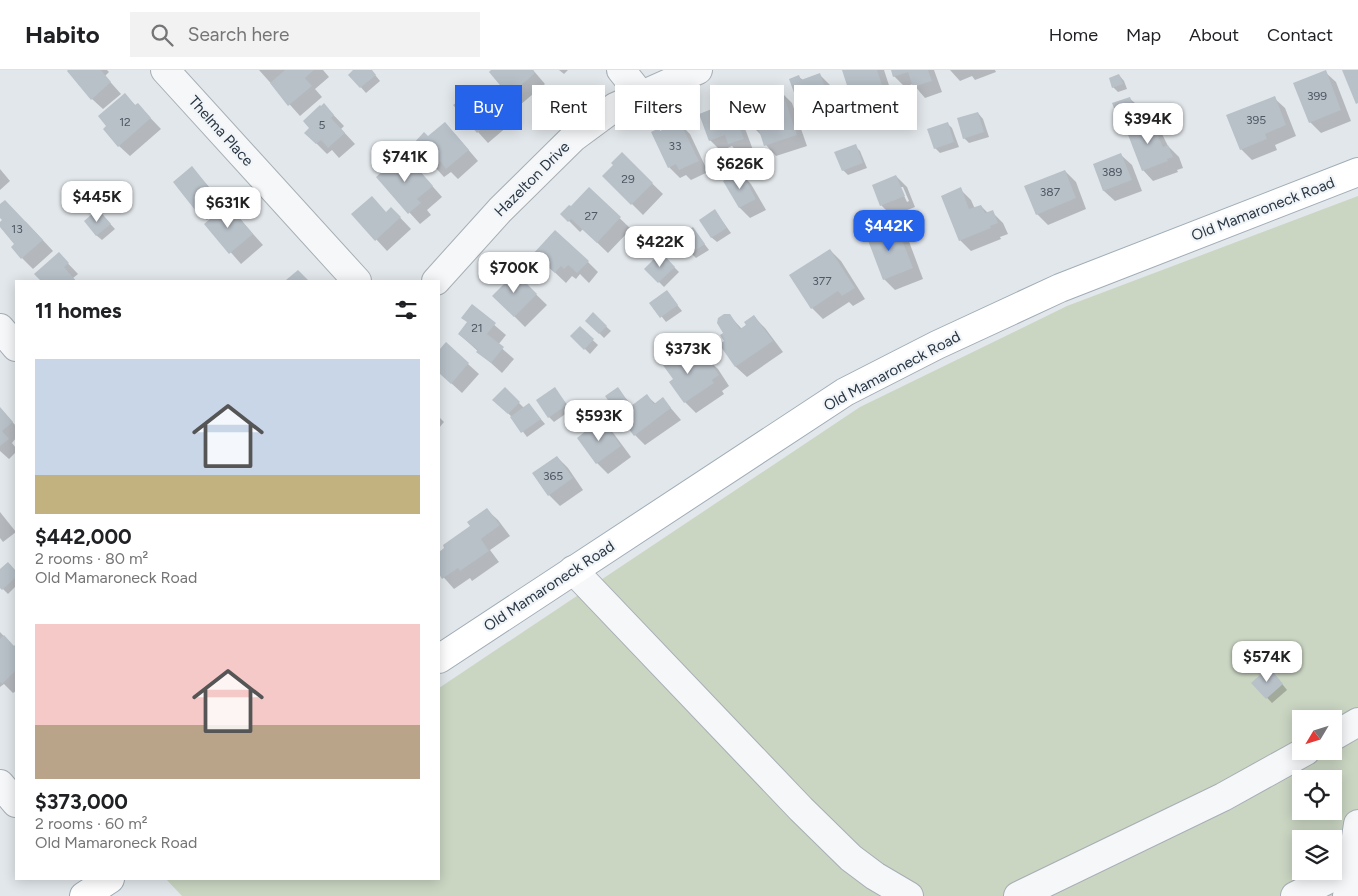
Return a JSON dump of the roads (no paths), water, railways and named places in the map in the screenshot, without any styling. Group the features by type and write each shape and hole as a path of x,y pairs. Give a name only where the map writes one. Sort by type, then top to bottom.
{"main road":[{"name":"Old Mamaroneck Road","path":"440,658 845,392 929,349 1060,288 1358,172"}],"street":[{"name":"Thelma Place","path":"165,70 356,280"},
{"path":"621,70 633,85"},
{"name":"Hazelton Drive","path":"664,85 698,70"},
{"name":"Hazelton Drive","path":"437,280 500,210 573,138 615,107"},
{"path":"0,328 15,346"},
{"path":"573,570 801,809 851,858 909,896"},
{"path":"1342,731 1358,722"},
{"path":"1018,896 1222,796 1292,758"},
{"path":"0,784 15,802"},
{"path":"1347,896 1358,824"},
{"path":"1294,896 1351,868"}]}
